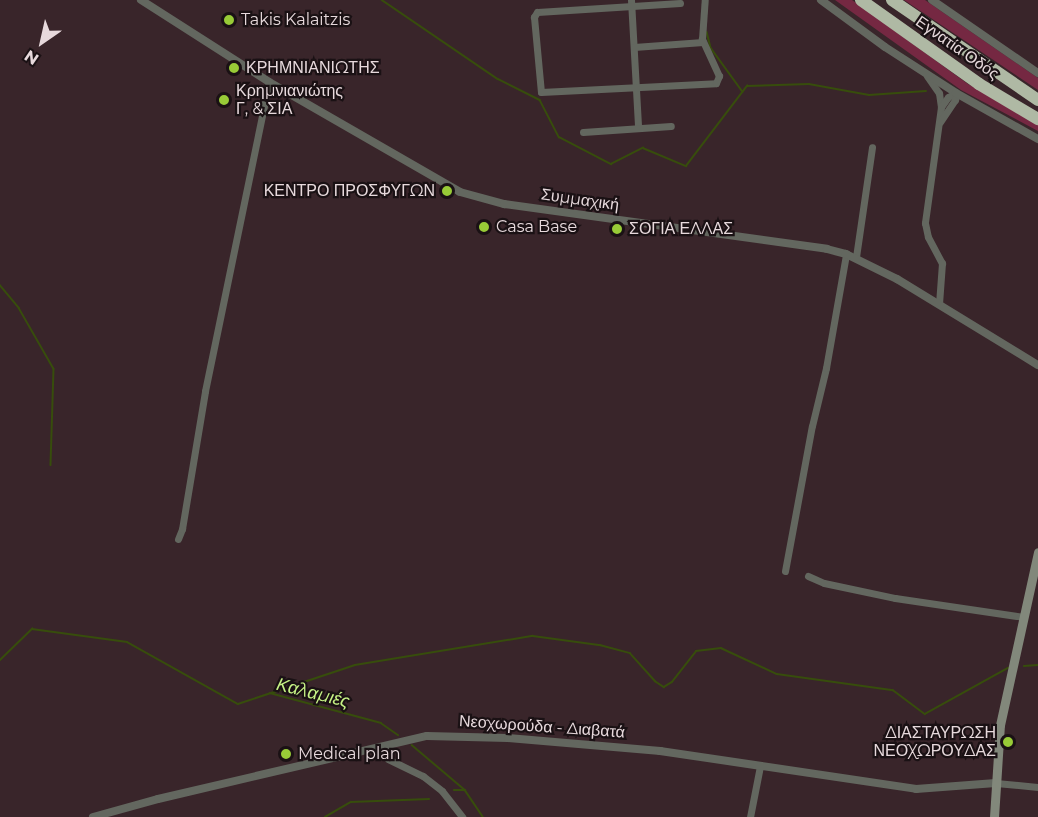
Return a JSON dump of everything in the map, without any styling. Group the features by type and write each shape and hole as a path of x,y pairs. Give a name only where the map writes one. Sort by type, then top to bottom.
{"highway":[{"name":"Εγνατία Οδός","path":"861,0 979,84 1038,119"},
{"name":"Εγνατία Οδός","path":"892,0 1038,100"}],"main road":[{"path":"994,817 1000,725 1038,552"}],"street":[{"name":"Συμμαχική","path":"141,0 269,82 450,188 474,198 846,254 856,257 939,304 1038,365"},
{"path":"680,3 631,4 537,12 534,17 541,92 717,83 719,76 703,42 705,0"},
{"path":"821,0 923,72 1038,139"},
{"path":"932,0 1038,74"},
{"path":"631,4 638,127"},
{"path":"634,47 703,42"},
{"path":"923,72 939,93 941,107 925,224 928,237 942,263 939,304"},
{"path":"178,539 182,529 205,391 269,82"},
{"path":"941,107 948,98 956,93"},
{"path":"940,122 955,100 956,93"},
{"path":"583,132 671,126"},
{"path":"856,257 872,147"},
{"path":"785,571 812,426 826,368 846,254"},
{"path":"808,576 824,583 895,598 1024,617"},
{"name":"Νεοχωρούδα - Διαβατά","path":"93,817 158,799 419,737 454,735 660,751 916,789 996,783"},
{"path":"380,747 388,759 423,776 442,791 462,817"},
{"path":"750,817 760,766"},
{"path":"996,783 1038,787"}],"shaded area":[{"path":"835,0 852,0 968,84 1038,122 1038,131 961,90"},
{"path":"904,0 925,0 1038,78 1038,90"}],"waterway":[{"path":"382,0 498,79 540,100 559,137 611,164 643,148 686,166 747,86 809,84 869,95 926,91"},
{"path":"707,32 711,48 743,92"},
{"path":"0,285 19,308 54,369 51,465"},
{"path":"0,660 32,629 127,642 238,704 355,665 533,636 600,645 630,653 655,681 664,687 672,682 696,651 721,648 777,674 893,690 925,714 1008,668"},
{"path":"1024,666 1038,665"},
{"name":"Καλαμιές","path":"270,693 381,723 398,735"},
{"name":"Καλαμιές","path":"412,745 465,790 483,817"},
{"name":"Καλαμιές","path":"454,790 465,790"},
{"path":"325,817 351,802 429,799"}],"place":[{"name":"Takis Kalaitzis","path":"229,20"},
{"name":"ΚΡΗΜΝΙΑΝΙΩΤΗΣ","path":"234,68"},
{"name":"Κρημνιανιώτης Γ, & ΣΙΑ","path":"224,100"},
{"name":"ΚΕΝΤΡΟ ΠΡΟΣΦΥΓΩΝ","path":"447,191"},
{"name":"Casa Base","path":"484,227"},
{"name":"ΣΟΓΙΑ ΕΛΛΑΣ","path":"617,229"},
{"name":"ΔΙΑΣΤΑΥΡΩΣΗ ΝΕΟΧΩΡΟΥΔΑΣ","path":"1008,742"},
{"name":"Medical plan","path":"286,754"}]}
